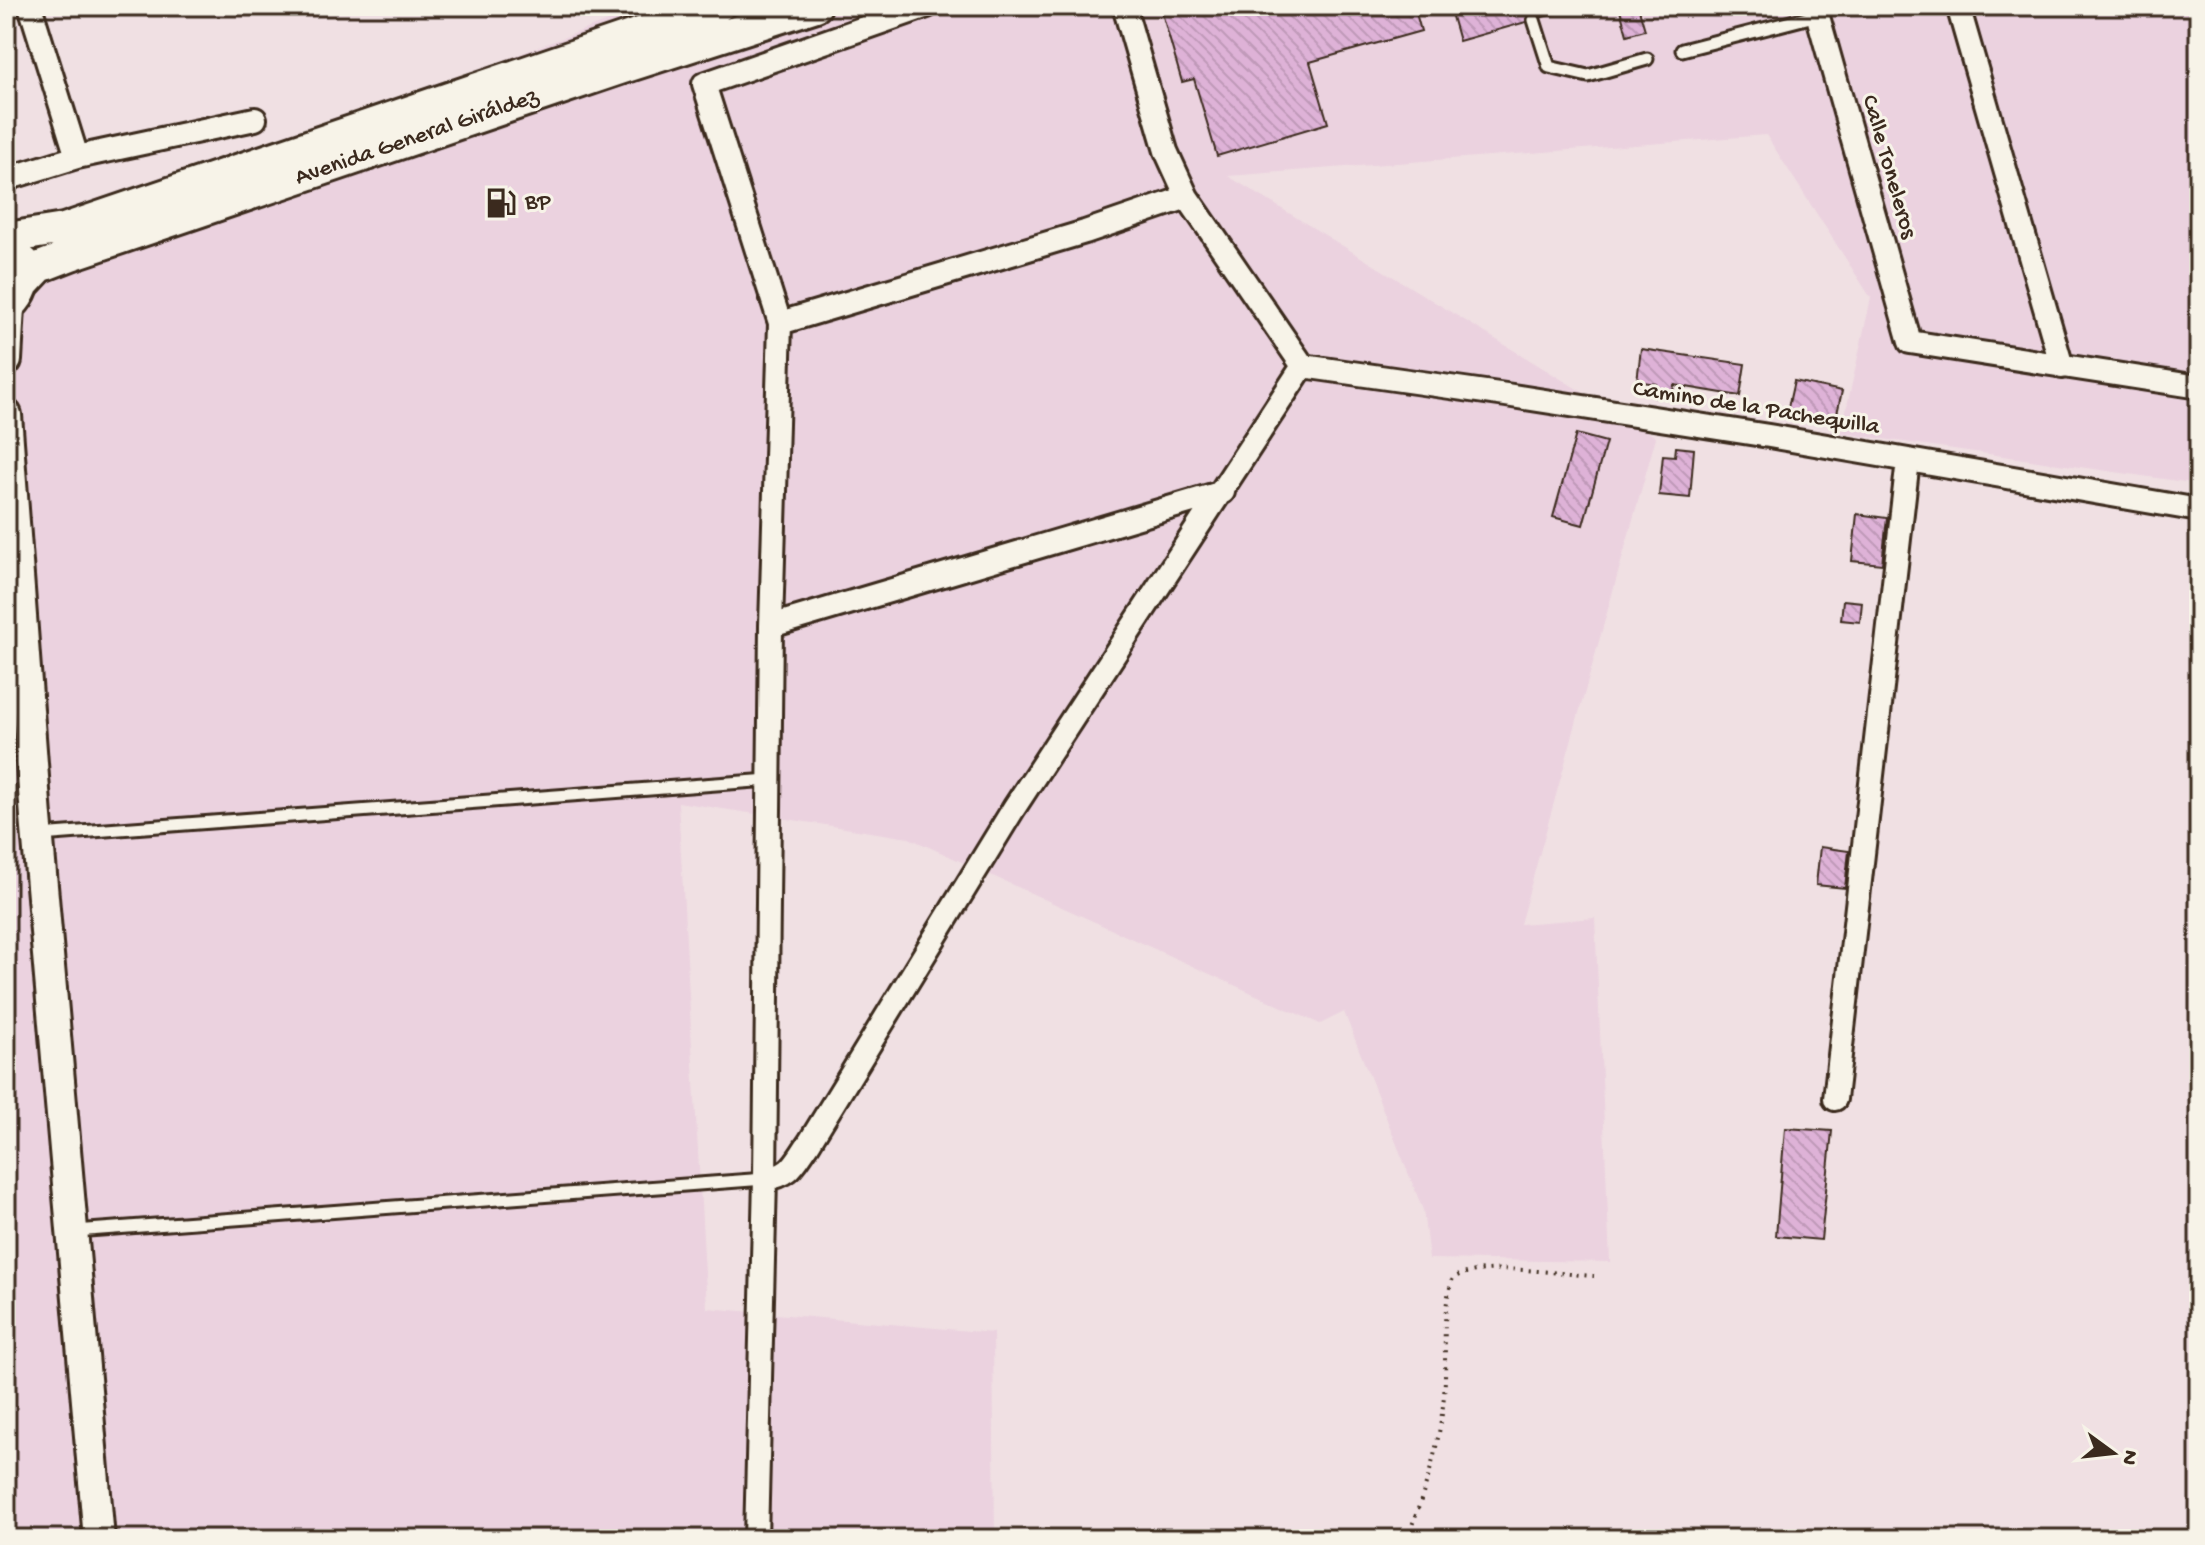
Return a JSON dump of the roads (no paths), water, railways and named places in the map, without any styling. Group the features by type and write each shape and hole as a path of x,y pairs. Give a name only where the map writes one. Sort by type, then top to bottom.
{"main road":[{"name":"Avenida General Giráldez","path":"6,237 64,229 719,6"},
{"name":"Avenida General Giráldez","path":"13,300 40,267 71,255 816,6"},
{"path":"6,237 17,247 23,260 13,300 6,360"},
{"path":"6,415 37,835 99,1539"}],"street":[{"path":"30,6 77,157"},
{"path":"756,1539 765,1179 771,626 780,323 704,84 927,6"},
{"path":"765,1179 782,1177 789,1172 809,1143 1014,808 1303,366 1187,197 1166,151 1124,6"},
{"path":"1958,6 2062,367 2199,387"},
{"name":"Calle Toneleros","path":"1816,10 1910,342 2062,367"},
{"path":"6,179 77,157 255,119"},
{"path":"780,323 1085,232 1187,197"},
{"name":"Camino de la Pachequilla","path":"1303,366 1521,397 2199,510"},
{"path":"1835,1099 1908,460"},
{"path":"771,626 1223,492"}],"lane":[{"path":"1682,50 1816,10"},
{"path":"1534,20 1549,67 1588,76 1647,59"},
{"path":"37,835 769,780"},
{"path":"71,1232 765,1179"}],"place":[{"name":"BP","path":"501,203"}]}
